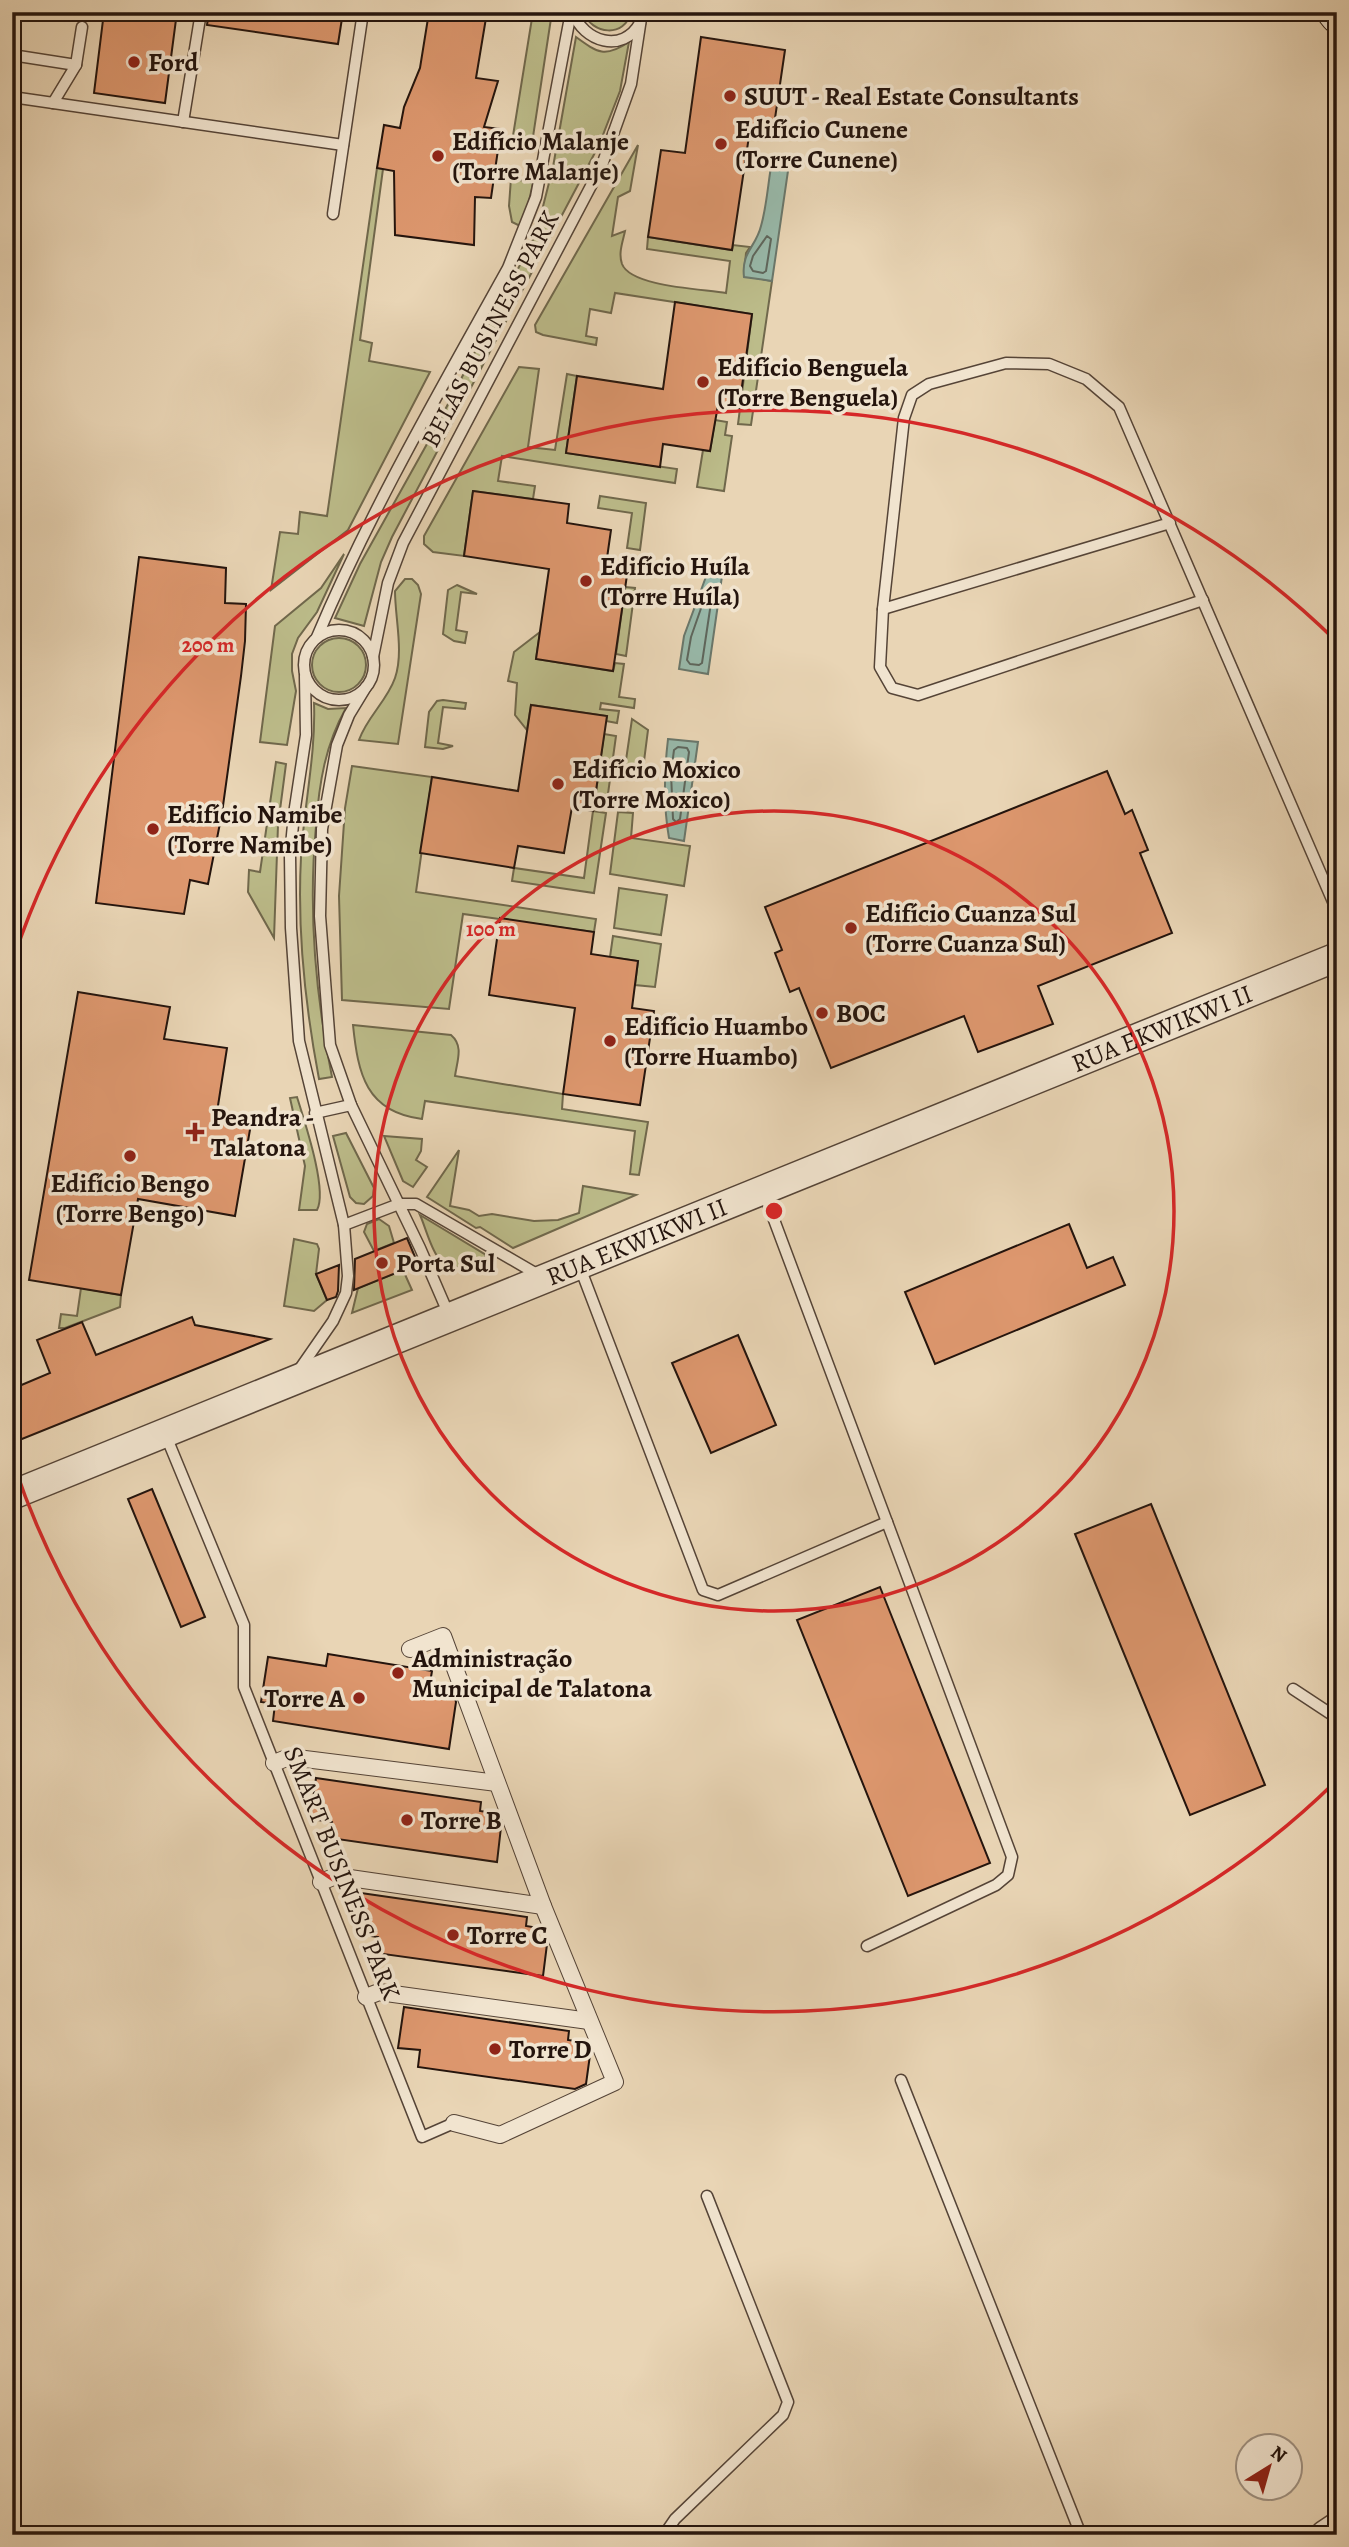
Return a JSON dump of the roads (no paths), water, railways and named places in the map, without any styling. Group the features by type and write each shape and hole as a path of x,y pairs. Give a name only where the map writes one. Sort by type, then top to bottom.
{"main road":[{"path":"1333,12 1337,17"}],"street":[{"name":"RUA EKWIKWI II","path":"12,1495 1337,957"},
{"path":"410,1648 443,1636 543,1906 615,2082 500,2135 454,2123"},
{"path":"274,1763 289,1757 497,1783"},
{"path":"321,1882 336,1876 543,1906"},
{"path":"366,1997 379,1992 589,2021"},
{"path":"1325,2535 1337,2527"}],"lane":[{"path":"183,122 201,12"},
{"path":"333,214 363,12"},
{"name":"BELAS BUSINESS PARK","path":"572,12 579,26 588,35 612,42 635,32 642,16"},
{"name":"BELAS BUSINESS PARK","path":"292,1381 332,1321 346,1293 348,1276 344,1225 299,1041 289,897 294,814 306,735 304,654 317,636 340,582 508,268 523,233 537,197 572,12"},
{"name":"BELAS BUSINESS PARK","path":"450,1318 351,1105 330,1045 320,916 321,859 327,791 337,745 349,715 373,673 373,657 388,583 403,543 602,165 631,84 642,16"},
{"path":"53,103 76,65 82,27"},
{"path":"12,55 76,65"},
{"path":"12,97 343,145"},
{"path":"1203,600 918,695 892,688 880,667 904,418 912,396 929,384 1006,363 1049,364 1086,379 1119,407 1170,523 1337,911"},
{"path":"884,609 1170,523"},
{"path":"317,636 330,630 351,631 367,644 373,657"},
{"path":"305,676 309,686 317,693 338,700 358,695 366,687"},
{"path":"315,1113 351,1105"},
{"path":"763,1190 1013,1857 1008,1875 996,1885 867,1946"},
{"path":"344,1225 399,1204 416,1204 546,1279"},
{"path":"579,1265 703,1590 718,1595 887,1522"},
{"name":"SMART BUSINESS PARK","path":"165,1433 244,1625 244,1687 422,2137 454,2123"},
{"path":"1293,1689 1337,1718"},
{"path":"901,2080 1081,2535"},
{"path":"664,2535 675,2519 783,2415 788,2402 707,2196"}],"water":[{"path":"772,161 789,164 772,281 744,277 744,268 761,226"},
{"path":"707,574 722,576 708,674 679,669 684,636"},
{"path":"668,739 698,742 684,841 669,838 665,788"}],"place":[{"name":"Ford","path":"134,62"},
{"name":"SUUT - Real Estate Consultants","path":"730,96"},
{"name":"Edifício Cunene (Torre Cunene)","path":"721,144"},
{"name":"Edifício Malanje (Torre Malanje)","path":"438,156"},
{"name":"Edifício Benguela (Torre Benguela)","path":"703,382"},
{"name":"Edifício Huíla (Torre Huíla)","path":"586,581"},
{"name":"Edifício Moxico (Torre Moxico)","path":"558,784"},
{"name":"Edifício Namibe (Torre Namibe)","path":"153,829"},
{"name":"Edifício Cuanza Sul (Torre Cuanza Sul)","path":"851,928"},
{"name":"BOC","path":"822,1013"},
{"name":"Edifício Huambo (Torre Huambo)","path":"610,1041"},
{"name":"Peandra - Talatona","path":"195,1132"},
{"name":"Edifício Bengo (Torre Bengo)","path":"130,1156"},
{"name":"Porta Sul","path":"382,1263"},
{"name":"Administração Municipal de Talatona","path":"398,1673"},
{"name":"Torre A","path":"359,1698"},
{"name":"Torre B","path":"407,1820"},
{"name":"Torre C","path":"453,1935"},
{"name":"Torre D","path":"495,2049"}]}
